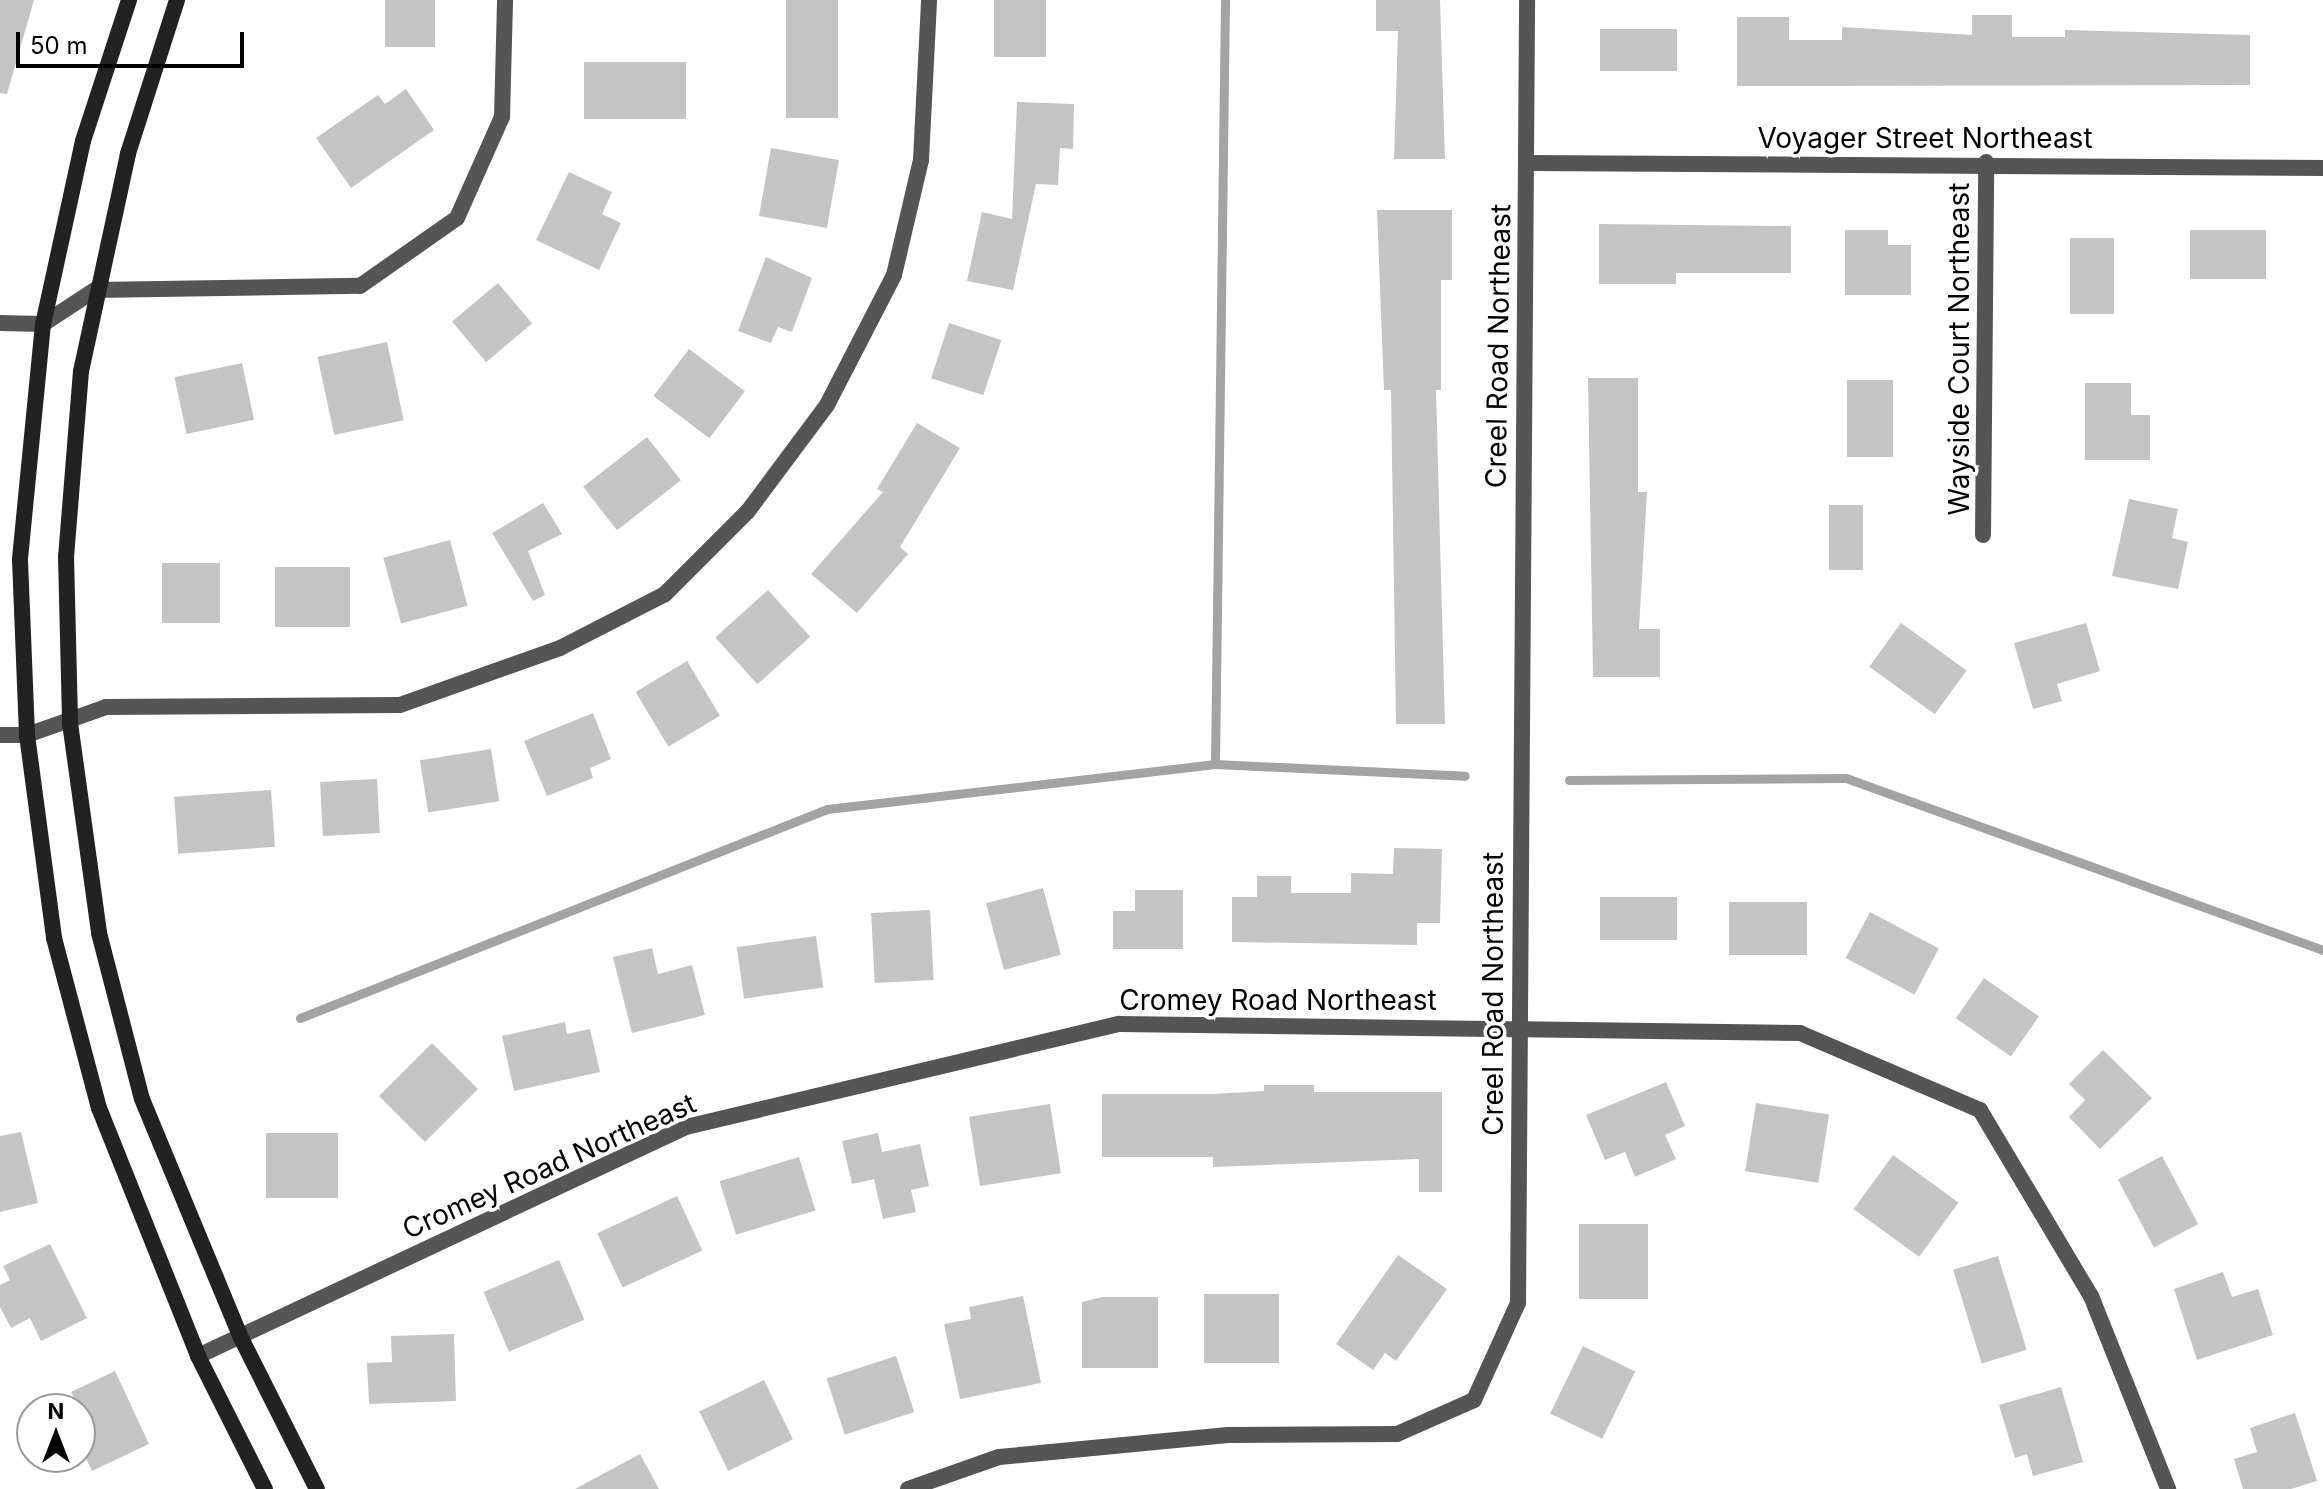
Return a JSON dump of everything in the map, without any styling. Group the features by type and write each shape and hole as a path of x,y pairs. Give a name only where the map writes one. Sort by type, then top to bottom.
{"street":[{"path":"129,0 83,141 43,324 20,560 27,735 54,938 99,1108 198,1356 265,1489"},
{"path":"177,0 128,154 95,290 81,371 66,556 70,723 99,933 142,1099 240,1336 317,1489"},
{"path":"0,323 43,324 95,290 360,286 457,218 502,117 505,0"},
{"path":"0,735 27,735 70,723 106,707 400,705 560,648 665,594 748,511 827,405 894,275 921,160 929,0"},
{"name":"Creel Road Northeast","path":"908,1489 999,1457 1228,1435 1397,1434 1474,1400 1518,1303 1527,0"},
{"name":"Voyager Street Northeast","path":"1526,163 1986,162 2323,168"},
{"name":"Wayside Court Northeast","path":"1983,535 1986,162"},
{"name":"Cromey Road Northeast","path":"198,1356 686,1127 1119,1024 1518,1025 1800,1033 1980,1110 2091,1296 2168,1489"}],"building":[{"path":"0,0 34,0 7,94 0,93"},
{"path":"385,0 435,0 435,47 385,47"},
{"path":"786,0 838,0 838,118 786,118"},
{"path":"994,0 1046,0 1046,57 994,57"},
{"path":"1376,0 1440,0 1445,159 1394,159 1398,31 1376,31"},
{"path":"1972,15 2012,15 2012,37 2065,37 2065,30 2250,35 2250,85 1737,86 1737,17 1789,17 1789,40 1842,40 1842,27 1972,35"},
{"path":"1600,29 1677,29 1677,71 1600,71"},
{"path":"584,62 686,62 686,119 584,119"},
{"path":"406,89 434,130 351,188 316,138 378,95 385,104"},
{"path":"1017,102 1074,104 1073,149 1060,148 1058,185 1036,184 1013,290 967,281 982,212 1012,219"},
{"path":"771,148 839,160 827,228 759,216"},
{"path":"569,172 612,192 602,214 621,223 599,270 536,240"},
{"path":"1377,210 1452,210 1452,280 1441,280 1441,390 1436,390 1445,724 1396,724 1391,390 1384,390"},
{"path":"1599,224 1791,226 1791,273 1676,273 1676,284 1599,284"},
{"path":"1845,230 1888,230 1888,245 1911,245 1911,295 1845,295"},
{"path":"2190,230 2266,230 2266,279 2190,279"},
{"path":"2070,238 2114,238 2114,314 2070,314"},
{"path":"766,257 812,278 792,332 778,327 771,343 738,331"},
{"path":"498,283 532,324 486,362 452,322"},
{"path":"949,323 1001,340 983,395 931,378"},
{"path":"387,342 404,420 334,435 318,357"},
{"path":"689,349 745,391 709,438 653,396"},
{"path":"242,363 254,420 187,434 175,377"},
{"path":"1588,378 1638,378 1638,492 1647,492 1639,629 1660,629 1660,677 1593,677"},
{"path":"1847,380 1893,380 1893,457 1847,457"},
{"path":"2085,383 2131,383 2131,415 2150,415 2150,460 2085,460"},
{"path":"917,423 960,448 900,547 908,554 857,613 811,574 883,492 877,489"},
{"path":"647,437 681,480 617,530 583,487"},
{"path":"2129,499 2178,509 2172,538 2188,542 2178,589 2112,576"},
{"path":"543,503 562,534 528,551 545,595 533,601 492,533"},
{"path":"1829,505 1863,505 1863,570 1829,570"},
{"path":"450,540 468,606 401,624 383,558"},
{"path":"162,563 220,563 220,623 162,623"},
{"path":"275,567 350,567 350,627 275,627"},
{"path":"768,590 810,637 757,684 715,638"},
{"path":"1901,623 1967,671 1935,714 1869,667"},
{"path":"2086,623 2100,671 2057,684 2062,701 2033,709 2014,643"},
{"path":"687,661 720,716 669,747 636,692"},
{"path":"593,713 611,759 590,768 593,778 547,796 524,741"},
{"path":"491,749 499,801 428,813 420,760"},
{"path":"377,779 380,833 323,836 320,782"},
{"path":"271,790 275,847 178,854 174,797"},
{"path":"1394,848 1442,849 1440,923 1417,923 1417,945 1232,942 1232,897 1257,897 1257,876 1291,876 1291,893 1351,893 1351,873 1393,874"},
{"path":"1043,888 1061,955 1004,970 986,903"},
{"path":"1135,890 1183,890 1183,949 1113,949 1113,911 1135,911"},
{"path":"1600,897 1677,897 1677,940 1600,940"},
{"path":"1729,902 1807,902 1807,955 1729,955"},
{"path":"930,910 934,980 875,983 871,913"},
{"path":"1870,912 1939,949 1914,995 1846,958"},
{"path":"816,936 823,987 744,999 737,947"},
{"path":"652,948 658,974 692,965 705,1015 632,1033 613,957"},
{"path":"1984,978 2039,1016 2011,1057 1956,1018"},
{"path":"565,1022 567,1034 590,1029 600,1072 514,1091 502,1036"},
{"path":"432,1043 478,1089 425,1142 379,1096"},
{"path":"2103,1050 2152,1098 2100,1149 2069,1117 2085,1100 2069,1084"},
{"path":"1666,1082 1685,1126 1665,1135 1676,1159 1635,1177 1625,1152 1605,1160 1586,1115"},
{"path":"1264,1085 1314,1085 1314,1092 1442,1092 1442,1192 1419,1192 1419,1159 1213,1167 1213,1157 1102,1157 1102,1094 1213,1094 1264,1091"},
{"path":"1756,1103 1829,1115 1818,1183 1745,1171"},
{"path":"1050,1104 1061,1173 980,1186 969,1117"},
{"path":"21,1132 38,1203 0,1212 0,1136"},
{"path":"266,1133 338,1133 338,1198 266,1198"},
{"path":"878,1133 882,1152 920,1144 929,1186 911,1190 916,1212 883,1219 874,1179 852,1184 842,1141"},
{"path":"1893,1155 1959,1203 1919,1257 1854,1209"},
{"path":"2162,1156 2198,1224 2154,1247 2118,1179"},
{"path":"799,1157 815,1211 736,1235 720,1181"},
{"path":"677,1196 702,1250 623,1288 597,1233"},
{"path":"1579,1224 1648,1224 1648,1299 1579,1299"},
{"path":"50,1244 87,1318 41,1341 30,1318 11,1328 0,1307 0,1285 10,1280 3,1266"},
{"path":"1398,1255 1447,1289 1396,1361 1385,1353 1373,1370 1336,1344"},
{"path":"1998,1256 2027,1350 1982,1363 1953,1270"},
{"path":"559,1260 584,1320 509,1352 484,1292"},
{"path":"2223,1272 2232,1297 2258,1289 2273,1335 2197,1360 2174,1289"},
{"path":"1204,1294 1279,1294 1279,1363 1204,1363"},
{"path":"1023,1296 1041,1383 960,1399 944,1324 971,1319 969,1307"},
{"path":"1102,1297 1158,1297 1158,1368 1082,1368 1082,1302"},
{"path":"454,1334 456,1401 369,1404 367,1363 392,1362 391,1336"},
{"path":"1583,1346 1635,1371 1602,1439 1550,1413"},
{"path":"896,1356 914,1412 845,1435 827,1379"},
{"path":"115,1371 149,1444 96,1469 96,1393 71,1392"},
{"path":"764,1380 793,1439 728,1471 699,1412"},
{"path":"2061,1387 2083,1462 2033,1476 2027,1454 2015,1458 1999,1405"},
{"path":"2295,1413 2317,1481 2291,1489 2243,1489 2234,1459 2257,1452 2250,1428"},
{"path":"640,1454 659,1489 575,1489"}],"waterway":[{"path":"1215,764 1225,0"},
{"path":"300,1018 827,809 1215,764 1465,776"},
{"path":"1569,780 1846,778 2323,950"}]}
